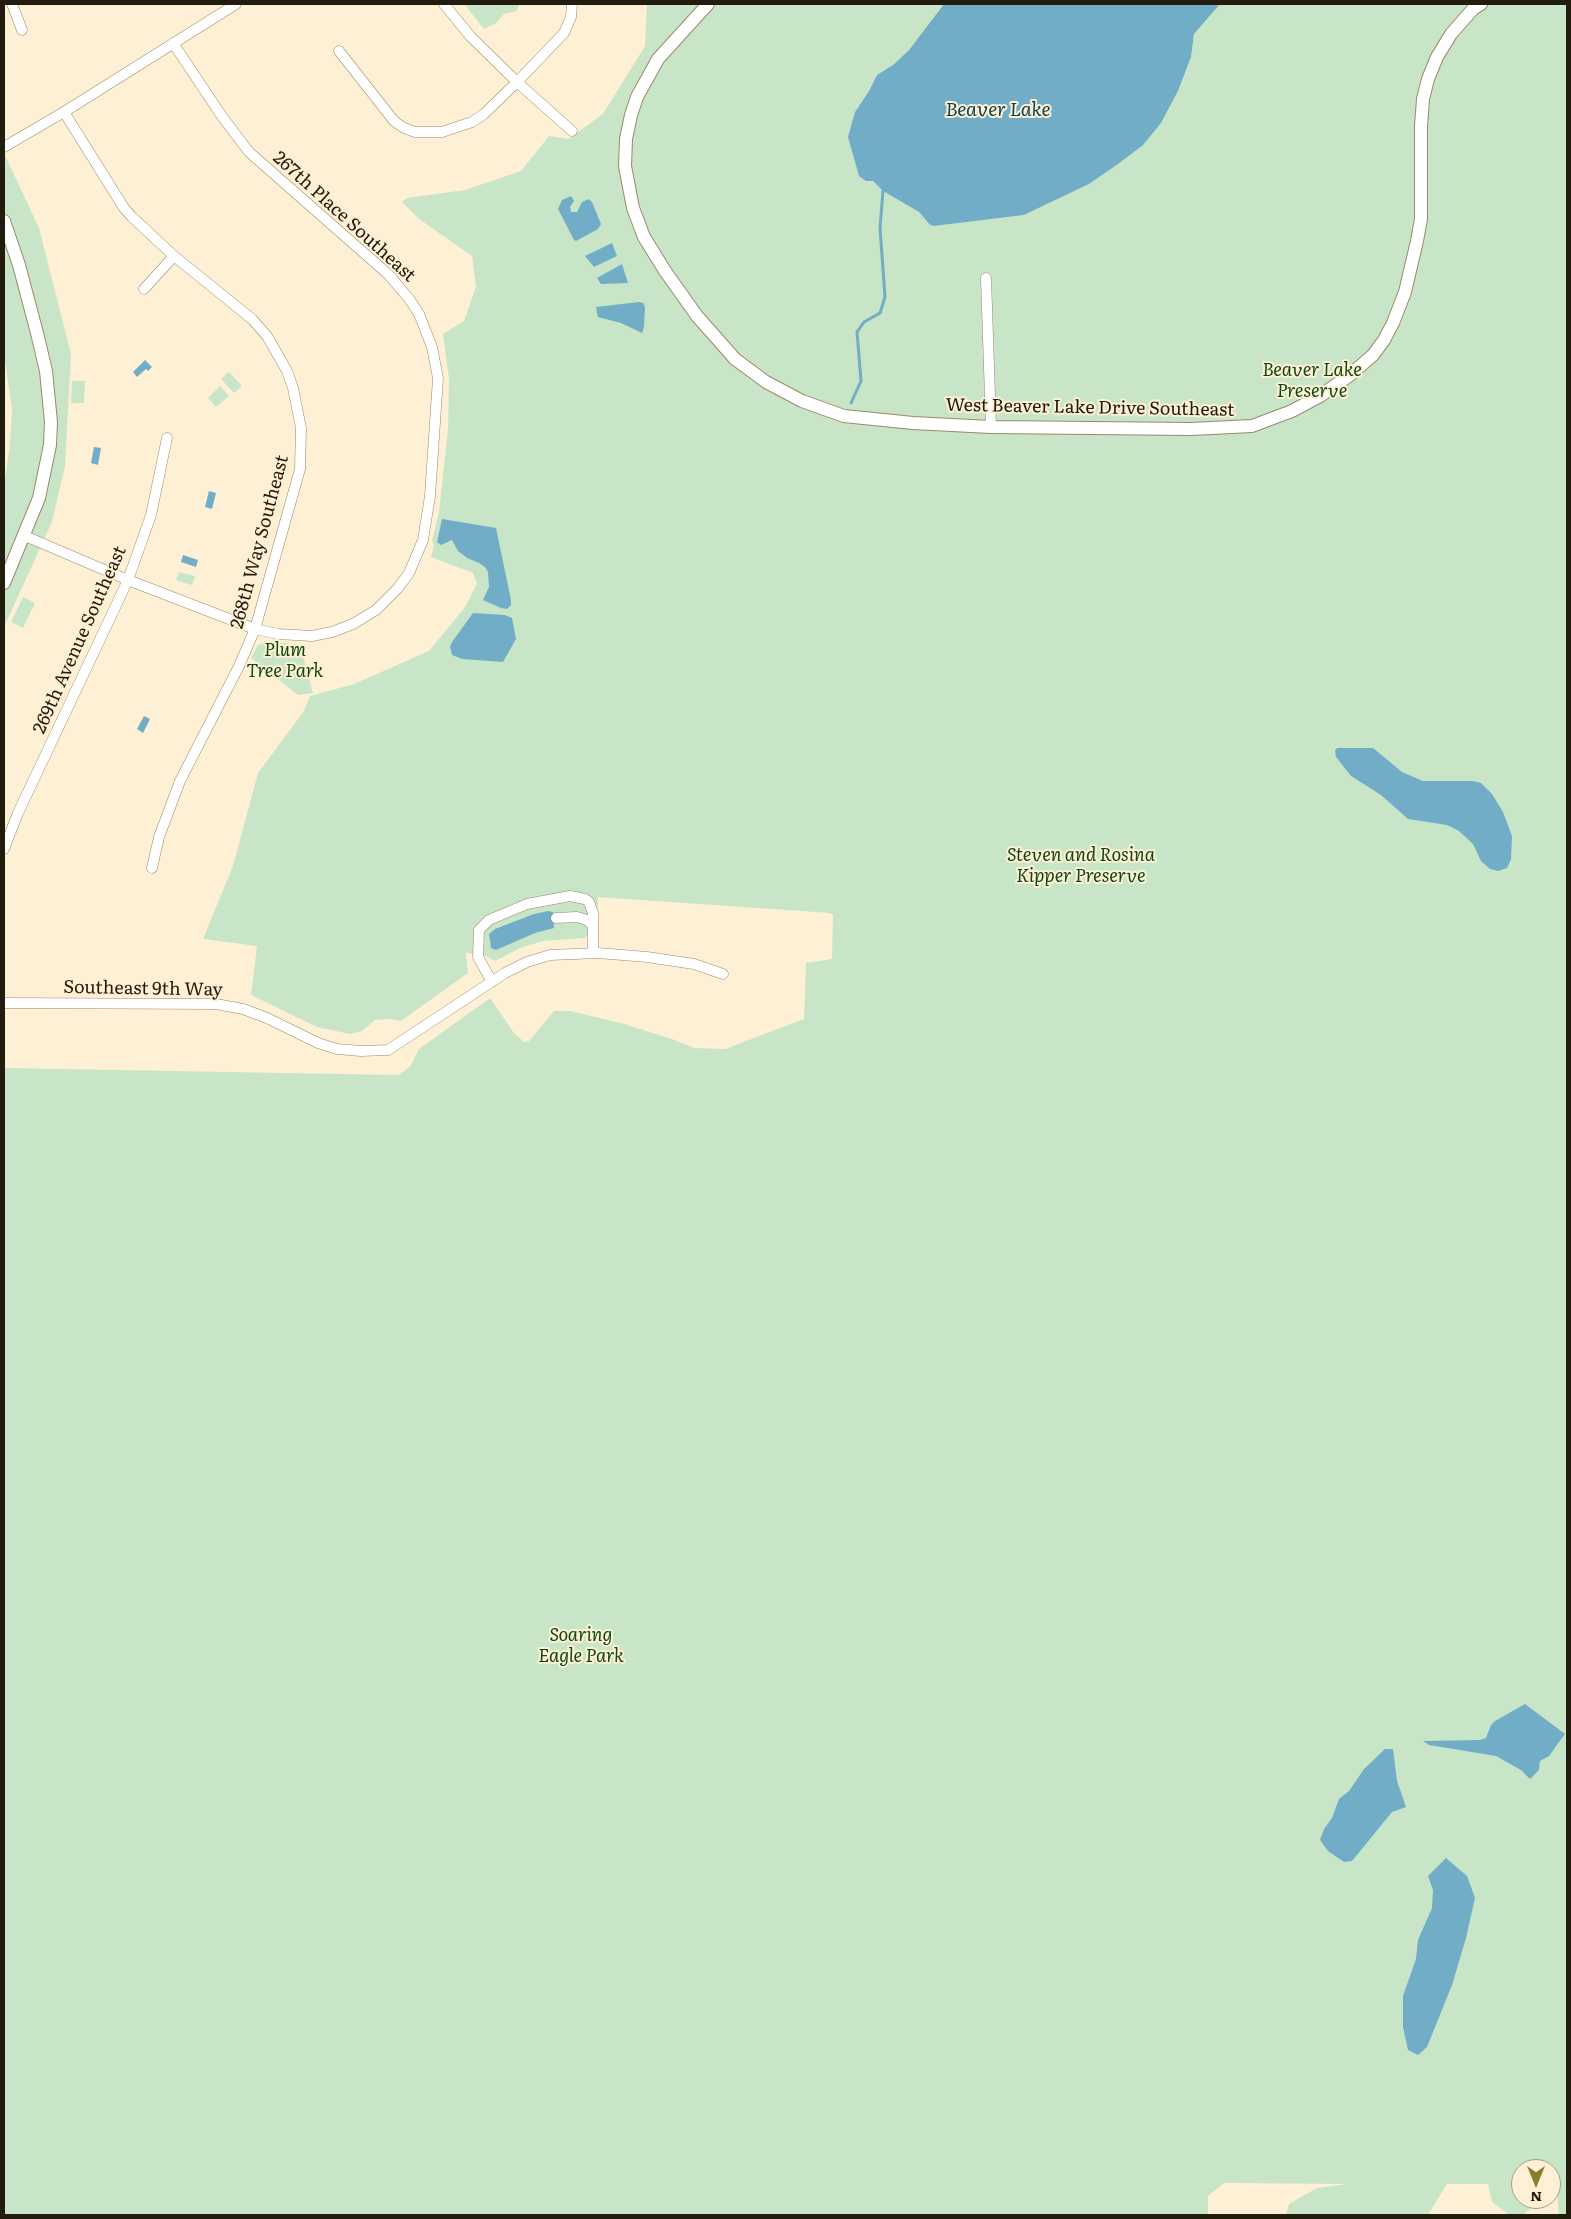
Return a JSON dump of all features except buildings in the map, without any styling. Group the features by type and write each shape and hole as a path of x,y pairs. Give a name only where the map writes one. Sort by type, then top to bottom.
{"street":[{"path":"12,4 22,30"},
{"path":"4,147 64,112 236,4"},
{"path":"444,4 465,31 517,82 572,131"},
{"path":"339,51 394,121 414,132 442,132 472,122 484,114 517,82 564,33 571,17 572,4"},
{"name":"West Beaver Lake Drive Southeast","path":"708,4 658,60 637,97 626,139 627,182 633,208 644,237 665,271 718,342 748,370 802,402 844,416 904,422 991,426 1191,429 1252,426 1292,412 1320,396 1350,375 1373,355 1384,340 1393,323 1412,269 1420,219 1421,126 1423,99 1428,79 1437,57 1451,34 1473,9 1481,4"},
{"name":"267th Place Southeast","path":"25,536 128,580 255,629 292,636 312,636 332,632 359,620 382,606 398,588 417,558 428,517 438,395 438,378 432,347 419,314 399,286 249,152 231,130 173,43"},
{"name":"268th Way Southeast","path":"64,112 124,208 174,256 252,319 267,336 287,371 298,408 302,452 300,469 255,629 239,666 180,781 159,837 152,868"},
{"path":"4,221 19,265 37,333 46,371 50,402 50,445 39,498 25,536 4,583"},
{"path":"144,290 174,256"},
{"path":"986,278 991,426"},
{"name":"269th Avenue Southeast","path":"4,849 18,813 128,580 151,515 167,438"},
{"path":"492,982 478,957 478,930 489,920 527,904 570,896 580,897 589,902 593,913 593,953"},
{"path":"556,918 577,917 587,920 593,926"},
{"name":"Southeast 9th Way","path":"4,1003 216,1004 243,1009 267,1018 318,1043 336,1049 361,1051 388,1050 492,982 527,962 550,955 593,953 647,957 694,964 723,974"}],"green space":[{"path":"464,4 520,4 516,11 504,14 496,23 484,29"},
{"path":"647,4 944,4 909,50 893,65 877,75 855,112 873,181 883,191 919,212 930,225 934,226 1024,215 1089,184 1118,164 1161,123 1178,91 1191,57 1194,34 1220,4 1567,4 1567,2215 1559,2215 1558,2209 1561,2209 1561,2159 1511,2159 1511,2209 1530,2209 1523,2215 1509,2215 1492,2202 1488,2184 1447,2184 1428,2215 1286,2215 1289,2204 1317,2188 1347,2184 1224,2183 1208,2196 1208,2215 4,2215 4,1068 398,1075 410,1067 419,1049 490,998 514,1033 524,1042 529,1041 554,1011 570,1011 624,1024 694,1048 725,1049 804,1019 806,963 832,959 833,915 830,913 598,897 597,934 589,934 584,938 543,941 520,948 495,961 482,954 466,953 468,973 401,1021 390,1019 375,1020 362,1031 350,1034 317,1027 251,995 257,946 203,939 233,866 258,773 304,711 310,696 354,684 429,651 465,607 477,584 473,573 431,557 434,545 432,541 439,512 448,429 449,379 443,334 464,321 476,287 472,256 419,219 402,202 407,198 465,190 521,171 549,136 568,139 603,114 645,46"},
{"path":"4,153 39,228 71,354 65,466 52,522 4,627 4,487 10,444 12,410 4,353"},
{"path":"229,372 242,386 234,393 221,379"},
{"path":"72,381 85,381 84,403 71,403"},
{"path":"220,386 229,396 216,407 208,398"},
{"path":"179,572 195,576 192,585 176,580"},
{"path":"23,597 35,603 23,628 11,622"},
{"name":"Plum Tree Park","path":"269,641 300,645 313,693 298,695 251,658 258,645"}],"water":[{"name":"Beaver Lake","path":"944,4 1220,4 1194,34 1191,57 1178,91 1161,123 1143,145 1089,184 1024,215 934,226 930,225 919,212 883,191 873,181 866,181 859,176 848,137 855,112 877,75 893,65 909,50"},
{"path":"571,196 574,201 570,207 571,212 577,212 582,202 589,199 601,224 598,229 576,241 558,209 562,200"},
{"path":"612,243 617,256 594,267 585,256"},
{"path":"622,264 628,283 601,284 597,278"},
{"path":"643,303 645,307 642,333 621,323 598,317 596,307"},
{"path":"145,360 152,367 148,371 146,369 137,377 133,372"},
{"path":"94,447 101,448 98,465 91,463"},
{"path":"209,491 216,493 212,509 205,507"},
{"path":"442,519 496,528 511,600 511,605 507,609 483,600 489,587 488,572 485,567 458,551 452,540 441,545 437,542"},
{"path":"183,555 198,560 196,567 181,562"},
{"path":"473,613 505,615 512,618 516,639 503,662 462,659 452,655 450,647 452,642"},
{"path":"144,716 150,719 143,733 137,729"},
{"path":"1337,748 1373,748 1402,772 1423,781 1473,781 1481,783 1492,794 1503,812 1512,836 1511,859 1507,868 1498,871 1490,869 1481,861 1473,844 1459,831 1447,825 1408,819 1381,795 1351,776 1336,757 1335,751"},
{"path":"548,911 553,912 554,928 535,933 496,950 491,948 489,934 495,929 534,914"},
{"path":"1525,1704 1565,1734 1549,1756 1540,1761 1539,1770 1530,1779 1521,1770 1496,1756 1429,1745 1423,1741 1480,1740 1486,1738 1491,1725 1495,1721"},
{"path":"1385,1749 1393,1749 1397,1781 1406,1807 1392,1812 1352,1861 1344,1862 1328,1851 1320,1840 1324,1829 1332,1818 1339,1799 1349,1791 1364,1769"},
{"path":"1446,1858 1467,1876 1475,1898 1466,1938 1452,1985 1427,2047 1418,2055 1408,2050 1403,2027 1403,1996 1416,1959 1418,1940 1432,1908 1433,1890 1428,1876"}],"waterway":[{"path":"851,403 861,381 857,332 864,322 880,313 885,297 880,228 883,191"}],"park label":[{"name":"Beaver Lake Preserve","path":"1312,381"},
{"name":"Steven and Rosina Kipper Preserve","path":"1081,866"},
{"name":"Soaring Eagle Park","path":"581,1646"}]}
